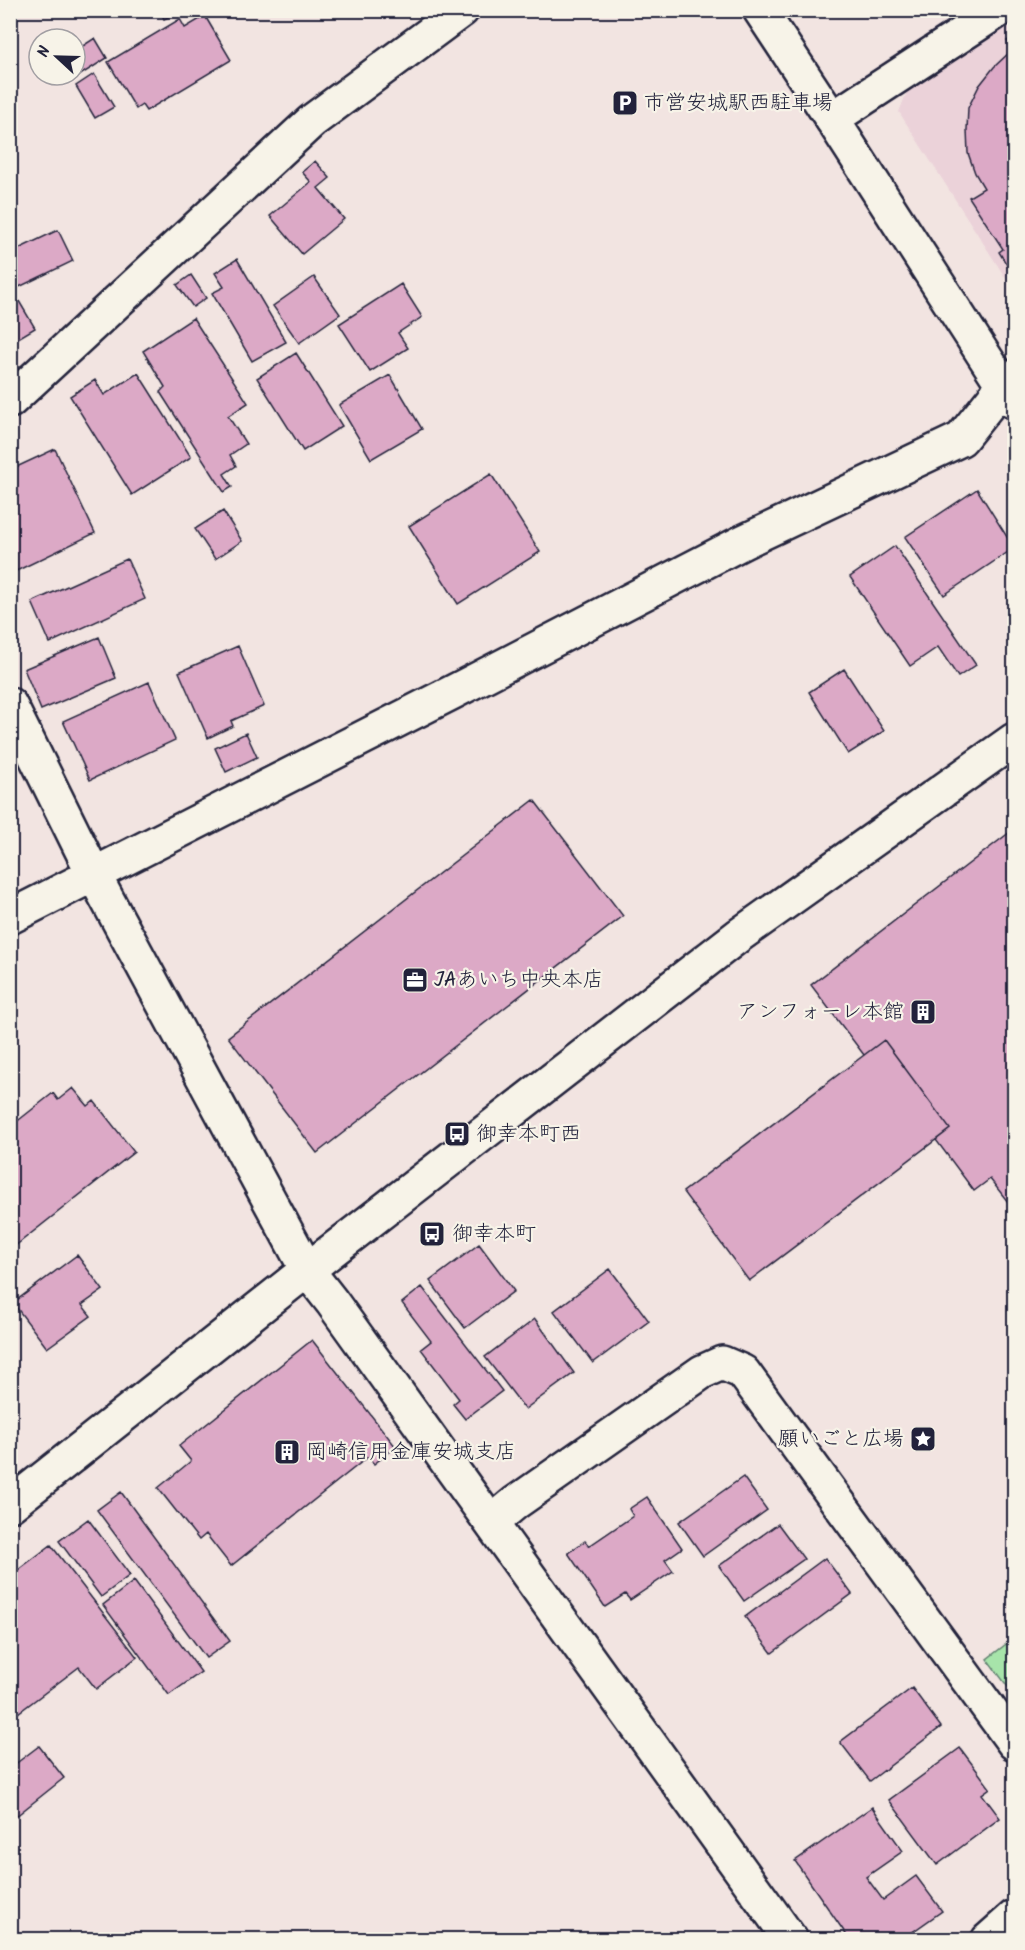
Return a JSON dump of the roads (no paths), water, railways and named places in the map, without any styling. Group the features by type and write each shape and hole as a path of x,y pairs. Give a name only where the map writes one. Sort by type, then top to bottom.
{"street":[{"path":"10,401 312,121 462,10"},
{"path":"10,917 743,542 961,439 1011,388 760,10"},
{"path":"832,119 999,10"},
{"path":"10,705 94,874 307,1270 791,1940"},
{"path":"10,1505 307,1270 738,936 1014,740"},
{"path":"491,1523 515,1503 702,1372 722,1363 743,1372 1014,1743"},
{"path":"988,1940 1014,1917"}],"place":[{"name":"市営安城駅西駐車場","path":"625,103"},
{"name":"JAあいち中央本店","path":"415,980"},
{"name":"アンフォーレ本館","path":"923,1012"},
{"name":"御幸本町西","path":"457,1134"},
{"name":"御幸本町","path":"432,1234"},
{"name":"願いごと広場","path":"923,1439"},
{"name":"岡崎信用金庫安城支店","path":"287,1452"}]}
